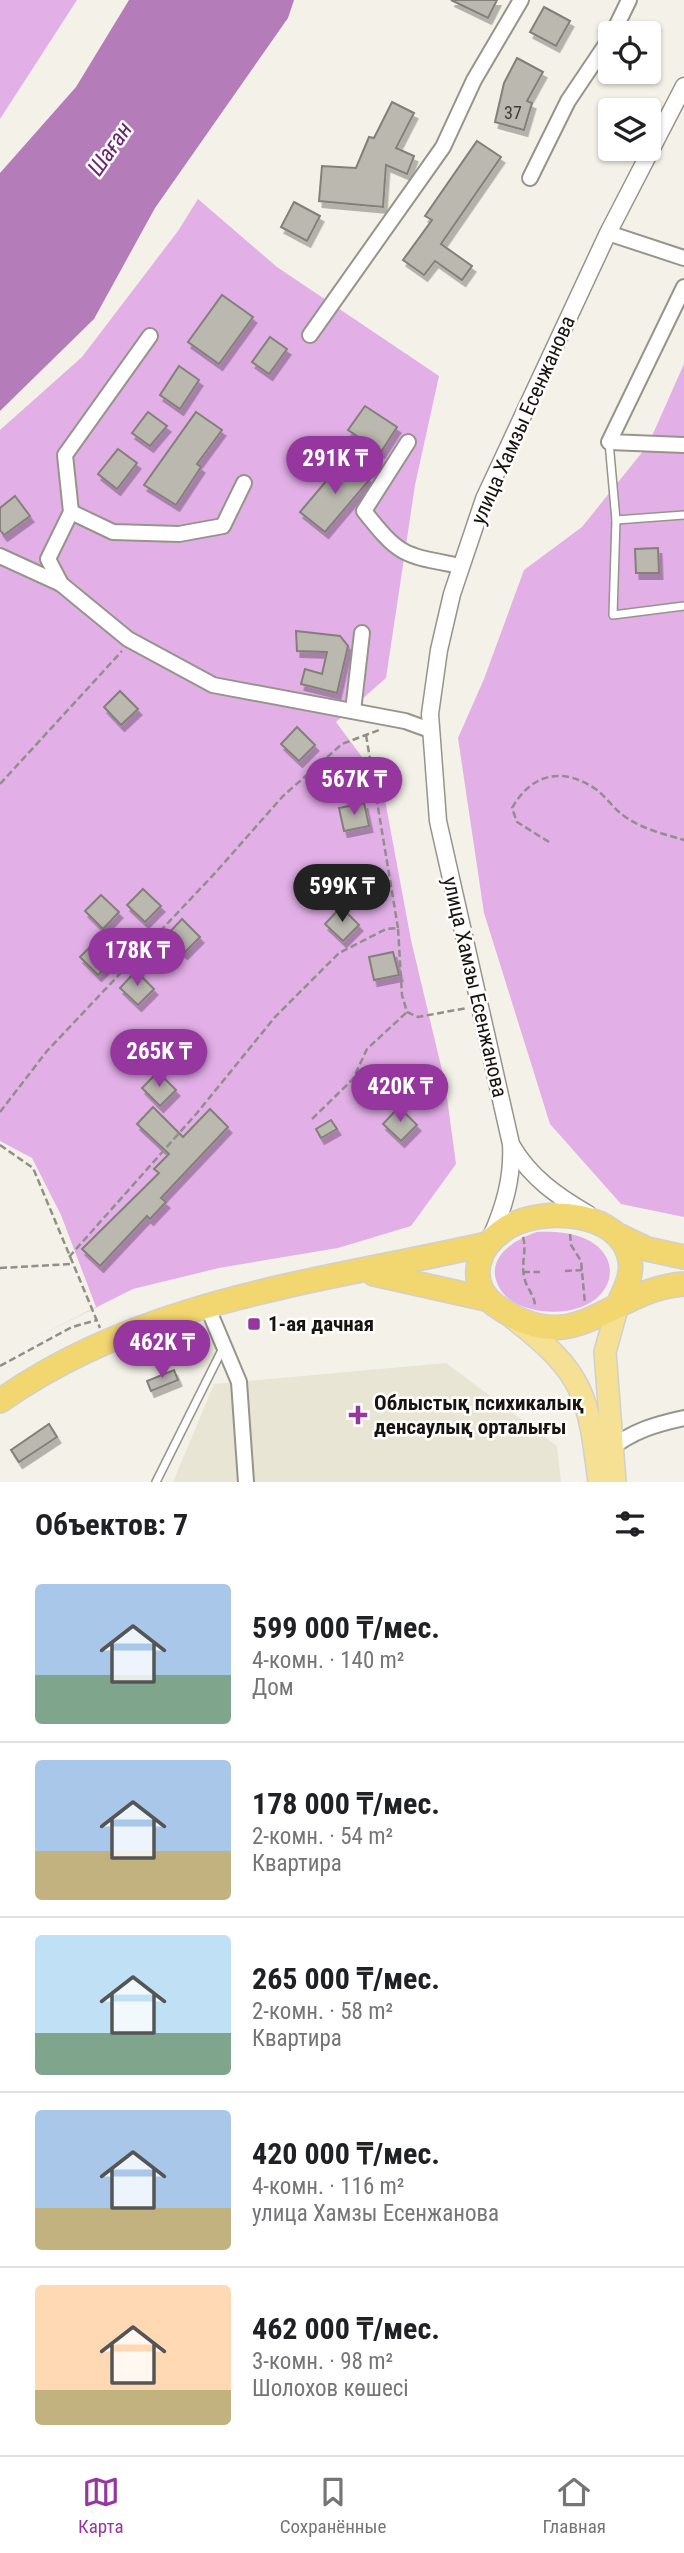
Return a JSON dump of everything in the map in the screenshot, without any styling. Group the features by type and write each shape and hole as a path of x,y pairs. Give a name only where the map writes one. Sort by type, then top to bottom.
{"highway":[{"path":"0,1401 69,1358 101,1330 207,1306 260,1290 364,1272 488,1244 512,1225 552,1216 591,1220 647,1249 684,1257"},
{"path":"615,1232 627,1248 631,1268 618,1306"},
{"path":"486,1298 477,1271 488,1244"},
{"path":"364,1272 486,1298 517,1312 535,1325 561,1327 596,1319 653,1290 684,1284"}],"main road":[{"path":"602,1464 605,1352 618,1306"},
{"path":"517,1312 565,1362 582,1390 602,1464 615,1482"}],"street":[{"path":"310,335 443,147 474,80 521,0"},
{"path":"619,21 629,0"},
{"path":"530,178 568,101 598,56"},
{"name":"улица Хамзы Есенжанова","path":"511,1144 438,821 430,730 439,650 461,566 484,499 608,233 684,86"},
{"path":"608,233 684,257"},
{"path":"684,287 609,442 684,445"},
{"path":"61,584 48,559 71,512 65,455 150,336"},
{"path":"408,442 364,511 388,542 408,556 461,566"},
{"path":"71,512 113,532 179,534 223,526 244,483"},
{"path":"0,556 61,584 132,641 213,685 405,721 430,730"},
{"path":"353,712 362,633"},
{"path":"511,1144 530,1172 547,1188 615,1232"},
{"path":"488,1244 508,1188 511,1144"},
{"path":"207,1306 239,1382 246,1482"},
{"path":"602,1464 627,1436 654,1424 684,1418"}],"lane":[{"path":"609,442 616,520 613,615 684,607"},
{"path":"616,520 684,515"},
{"path":"156,1482 223,1347"}],"path":[{"path":"0,783 132,641"},
{"path":"0,1112 47,1051 216,872 283,796 342,744 379,730"},
{"path":"366,735 398,928 402,995 407,1012 418,1017 479,1005"},
{"path":"549,842 517,822 512,808 522,791 542,777 567,776 596,789 623,816 642,827 684,840"},
{"path":"69,1257 197,1113 275,1017 339,953 386,929 398,928"},
{"path":"312,1119 353,1079 367,1049 407,1012"},
{"path":"0,1144 33,1168 101,1330 72,1327 0,1366"},
{"path":"563,1229 581,1233"},
{"path":"570,1230 571,1245 582,1270 581,1289 586,1307"},
{"path":"516,1238 530,1231"},
{"path":"517,1312 535,1312 535,1296 523,1272 527,1256 522,1234"},
{"path":"0,1268 72,1264"},
{"path":"565,1271 582,1270"},
{"path":"523,1272 540,1272"},
{"path":"576,1309 594,1303"}],"shaded area":[{"path":"0,0 77,0 0,119"},
{"path":"198,199 277,267 439,376 415,485 386,678 336,722 382,784 411,940 445,1083 456,1164 411,1226 338,1248 219,1268 133,1289 35,1338 96,1307 61,1215 32,1158 0,1141 0,430 82,357 178,231"},
{"path":"684,364 684,1217 621,1204 550,1124 484,913 458,738 484,679 524,570 582,527 648,445"},
{"path":"537,1232 570,1234 593,1243 606,1257 610,1273 605,1289 591,1302 570,1310 541,1311 511,1300 497,1282 497,1262 508,1247"},
{"name":"Облыстық психикалық денсаулық орталығы","path":"446,1363 557,1446 561,1482 173,1482 214,1384"}],"water":[{"name":"Шаған","path":"129,0 294,0 288,18 155,208 94,319 0,411 0,173 76,87"}],"building":[{"path":"451,0 497,0 488,18"},
{"path":"544,7 570,21 556,46 530,32"},
{"path":"517,58 543,72 527,101 532,103 524,130 495,122 504,83"},
{"path":"392,102 414,113 396,148 414,156 407,174 386,165 383,207 319,201 322,166 356,168 369,137 374,138"},
{"path":"477,141 501,157 441,244 472,266 462,280 435,261 424,275 403,260 432,220 425,216"},
{"path":"294,202 320,216 307,241 281,227"},
{"path":"222,295 253,317 219,364 188,342"},
{"path":"270,337 287,349 269,374 252,362"},
{"path":"179,366 199,380 180,409 160,395"},
{"path":"365,406 397,427 381,452 348,430"},
{"path":"148,412 167,426 150,446 132,433"},
{"path":"196,412 222,430 197,464 201,467 176,505 144,485"},
{"path":"118,449 137,463 117,489 98,474"},
{"path":"345,459 370,479 325,532 300,512"},
{"path":"15,496 30,516 4,535 0,530 0,508"},
{"path":"658,548 659,573 636,573 635,549"},
{"path":"296,631 340,636 348,646 337,693 301,684 305,669 322,674 327,652 297,651"},
{"path":"120,691 138,709 121,725 104,707"},
{"path":"297,727 315,745 299,761 281,744"},
{"path":"364,803 369,826 344,831 339,808"},
{"path":"143,889 161,906 145,922 127,905"},
{"path":"101,895 119,912 103,929 85,911"},
{"path":"341,907 359,925 343,941 325,924"},
{"path":"182,919 200,937 184,953 166,936"},
{"path":"96,941 114,959 98,975 80,957"},
{"path":"393,952 399,975 374,980 369,957"},
{"path":"136,971 154,989 138,1005 120,988"},
{"path":"158,1072 176,1090 160,1106 142,1088"},
{"path":"153,1107 183,1137 210,1109 228,1127 161,1198 166,1202 150,1219 147,1216 100,1266 82,1249 159,1173 154,1169 169,1154 137,1124"},
{"path":"399,1107 417,1125 401,1141 383,1124"},
{"path":"331,1120 337,1129 321,1138 316,1129"},
{"path":"174,1370 178,1380 151,1391 147,1381"},
{"path":"49,1424 57,1437 19,1462 11,1450"}],"place":[{"name":"1-ая дачная","path":"254,1324"},
{"name":"Облыстық психикалық денсаулық орталығы","path":"358,1415"}]}
